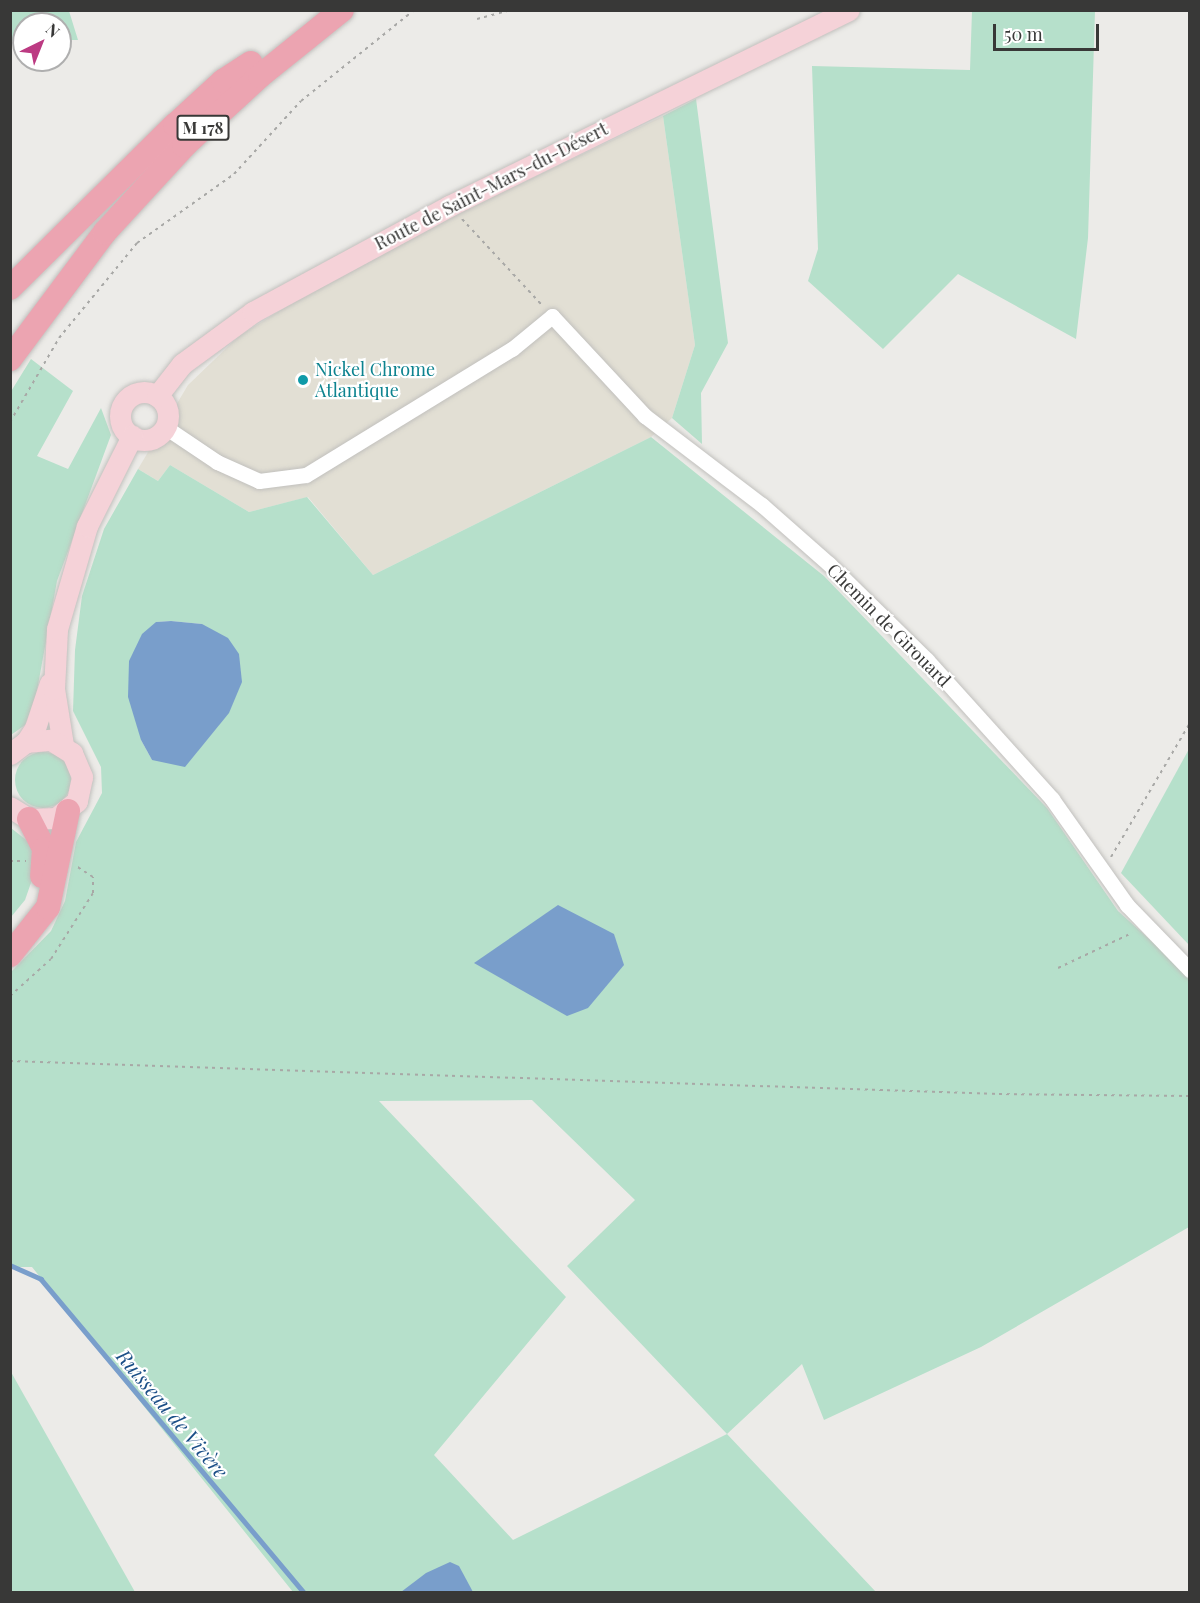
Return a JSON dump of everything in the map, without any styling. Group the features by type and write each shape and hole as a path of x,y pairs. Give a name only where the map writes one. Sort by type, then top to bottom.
{"main road":[{"path":"10,288 175,125 223,81 251,63 320,10"},
{"name":"M 178","path":"10,359 80,263 176,154 260,76 342,10"},
{"name":"Route de Saint-Mars-du-Désert","path":"157,396 182,364 253,312 449,206 849,10"},
{"name":"M 178","path":"10,333 104,212 251,63"},
{"path":"142,392 157,396 166,406 165,427 154,437 132,436 120,417 124,403 142,392"},
{"path":"15,749 38,719 53,664 57,629 72,568 87,526 132,436"},
{"path":"53,664 63,745"},
{"path":"10,955 48,907 68,811 81,789 82,777 79,764 63,745 51,740 15,749"},
{"path":"20,813 43,821 68,811"},
{"path":"10,932 35,901 42,876 45,849 20,813"}],"street":[{"path":"165,427 218,462 259,481 306,475 512,349 552,316"},
{"name":"Chemin de Girouard","path":"552,316 645,416 779,519 927,660 1052,799 1145,926 1190,970"}],"path":[{"path":"10,422 58,338 137,243 234,174 301,100 414,10"},
{"path":"477,19 510,10"},
{"path":"449,206 552,316"},
{"path":"1104,870 1190,723"},
{"path":"11,859 27,861"},
{"path":"10,996 51,959 93,893 93,877 76,866"},
{"path":"1058,968 1145,926"},
{"path":"10,1061 999,1094 1190,1096"}],"shaded area":[{"path":"663,116 695,345 672,418 651,437 373,575 308,497 249,512 170,465 158,481 138,469 188,385 239,336 299,299 475,205"}],"green space":[{"path":"10,11 69,11 12,12 11,41"},
{"path":"972,11 1095,11 1088,238 1076,339 958,274 883,349 808,281 818,249 812,66 970,70"},
{"path":"72,21 78,40 72,40"},
{"path":"696,99 728,343 701,393 702,444 672,418 695,345 663,116"},
{"path":"31,359 73,391 37,456 68,469 101,408 111,435 57,581 36,696 25,725 11,735 10,393"},
{"path":"651,437 824,576 1047,808 1118,911 1189,975 1189,1227 981,1347 824,1420 802,1364 727,1434 876,1592 293,1592 32,1267 11,1267 10,973 51,931 65,901 76,842 102,793 101,767 73,711 75,650 82,596 104,529 138,469 158,481 170,465 249,512 307,497 373,575","holes":["156,622 202,624 152,760 141,740","532,1100 635,1200 567,1266 727,1434 513,1540 434,1455 566,1297 379,1101"]},
{"path":"1189,749 1189,945 1121,873"},
{"path":"43,752 63,760 71,780 63,800 43,808 23,800 15,780 23,760"},
{"path":"11,828 30,843 34,857 33,877 25,900 11,917"},
{"path":"11,1372 135,1592 11,1592"}],"water":[{"path":"156,622 202,624 228,638 239,654 242,682 229,713 185,767 152,760 141,740 128,697 129,661 142,634"},
{"path":"558,905 614,934 624,965 588,1008 567,1016 474,963"},
{"path":"450,1562 459,1566 473,1592 401,1592 426,1573"}],"waterway":[{"name":"Ruisseau de Vivère","path":"10,1265 41,1279 304,1592"}],"place":[{"name":"Nickel Chrome Atlantique","path":"303,380"}]}
